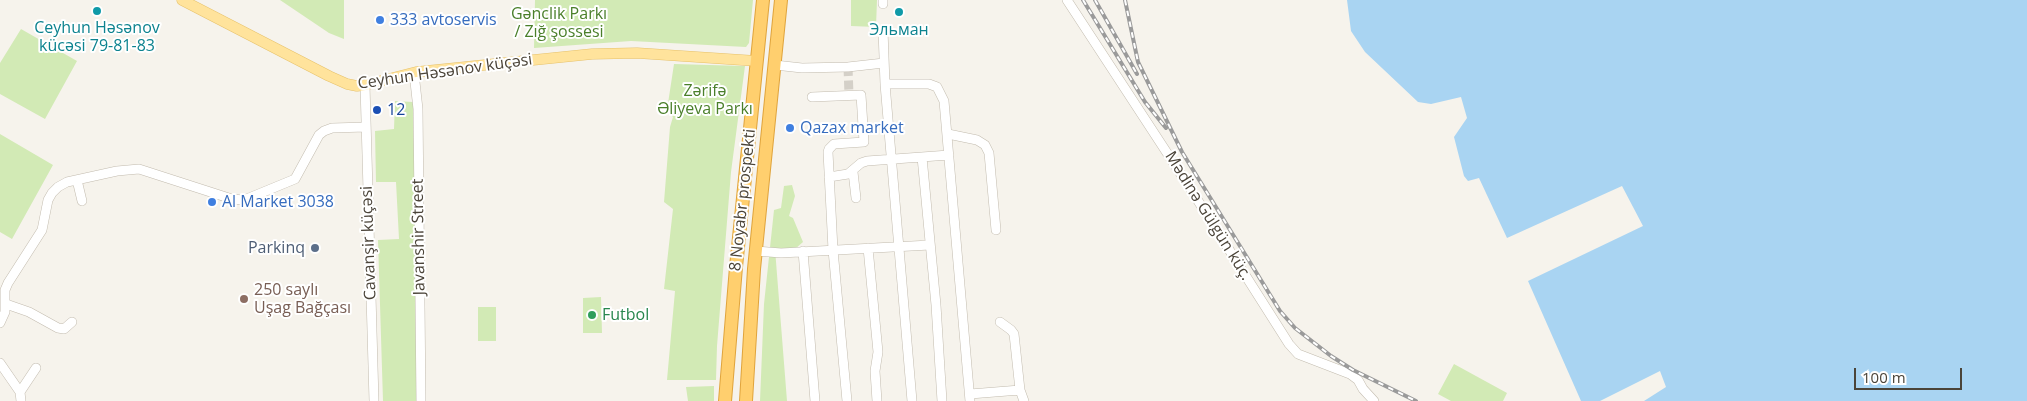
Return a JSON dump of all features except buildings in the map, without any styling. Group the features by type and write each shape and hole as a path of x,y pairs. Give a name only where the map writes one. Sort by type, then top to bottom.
{"highway":[{"name":"8 Noyabr prospekti","path":"725,401 736,267 763,0"},
{"name":"8 Noyabr prospekti","path":"746,401 756,251 781,0"},
{"path":"757,62 776,65"}],"main road":[{"name":"Ceyhun Həsənov küçəsi","path":"182,0 340,81 347,84 365,86 414,73 610,54 665,55 757,62"}],"street":[{"name":"Mədinə Gülgün küç.","path":"1067,0 1188,184 1289,344 1298,354 1350,374 1358,380 1374,401"},
{"path":"884,30 885,84 912,401"},
{"path":"776,65 802,68 848,67 884,63"},
{"name":"Javanshir Street","path":"414,73 418,109 422,401"},
{"path":"885,84 922,83 934,85 944,101 970,397 1020,390"},
{"name":"Cavanşir küçəsi","path":"365,86 374,401"},
{"path":"812,97 861,95 864,142 831,146 828,152 833,250 847,401"},
{"path":"0,323 6,304 5,290 42,230 48,200 58,187 67,182 139,168 232,199 244,200 295,179 319,135 324,131 332,128 366,127"},
{"path":"948,134 977,140 985,145 989,153 996,230"},
{"path":"829,177 853,172 861,162 949,155"},
{"path":"922,158 942,401"},
{"path":"853,172 856,198"},
{"path":"77,180 82,201"},
{"path":"756,251 781,253 930,245"},
{"path":"868,248 878,352 875,371 877,401"},
{"path":"803,251 815,401"},
{"path":"6,304 29,312 58,328 64,329 72,322"},
{"path":"1000,322 1014,334 1020,390 1024,401"},
{"path":"0,363 20,396 36,368"}],"green space":[{"path":"280,0 344,0 344,39 329,33"},
{"name":"Gənclik Parkı / Zığ şossesi","path":"535,0 753,0 749,43 746,47 631,41 534,48"},
{"path":"851,0 877,0 876,27 851,26"},
{"path":"21,29 77,61 45,119 0,94 0,63"},
{"name":"Zərifə Əliyeva Parkı","path":"674,64 745,66 731,172 716,380 667,380 675,291 664,289 673,209 664,202 670,127 673,117 667,110"},
{"path":"395,101 413,102 420,401 383,401 378,240 399,239 396,182 376,182 375,131 394,129"},
{"path":"0,134 53,165 12,239 0,232"},
{"path":"792,185 795,196 789,216 793,218 803,242 795,249 775,249 787,401 760,401 764,304 774,210 781,208 784,186"},
{"name":"Futbol","path":"601,297 602,333 583,333 583,298"},
{"path":"478,307 496,307 496,341 478,341"},
{"path":"1454,364 1507,393 1503,401 1451,401 1438,394"},
{"path":"714,386 714,401 688,401 686,387"}],"water":[{"path":"1347,0 2027,0 2027,401 1644,401 1666,387 1660,371 1600,401 1581,401 1528,281 1643,226 1622,186 1507,238 1479,178 1468,181 1464,176 1454,137 1467,118 1461,97 1431,104 1418,102 1365,52 1351,31"}],"tunnel":[{"path":"848,67 849,95"}],"railway":[{"path":"1083,0 1145,102 1166,128"},
{"path":"1095,0 1137,74"},
{"path":"1125,0 1138,62 1182,152 1280,311 1295,328 1331,356 1353,370 1416,401"}],"place":[{"name":"Ceyhun Həsənov kücəsi 79-81-83","path":"97,11"},
{"name":"Эльман","path":"899,12"},
{"name":"333 avtoservis","path":"380,20"},
{"name":"12","path":"377,110"},
{"name":"Qazax market","path":"790,128"},
{"name":"Al Market 3038","path":"212,202"},
{"name":"Parkinq","path":"315,248"},
{"name":"250 saylı Uşag Bağçası","path":"244,299"},
{"name":"Futbol","path":"592,315"}]}
